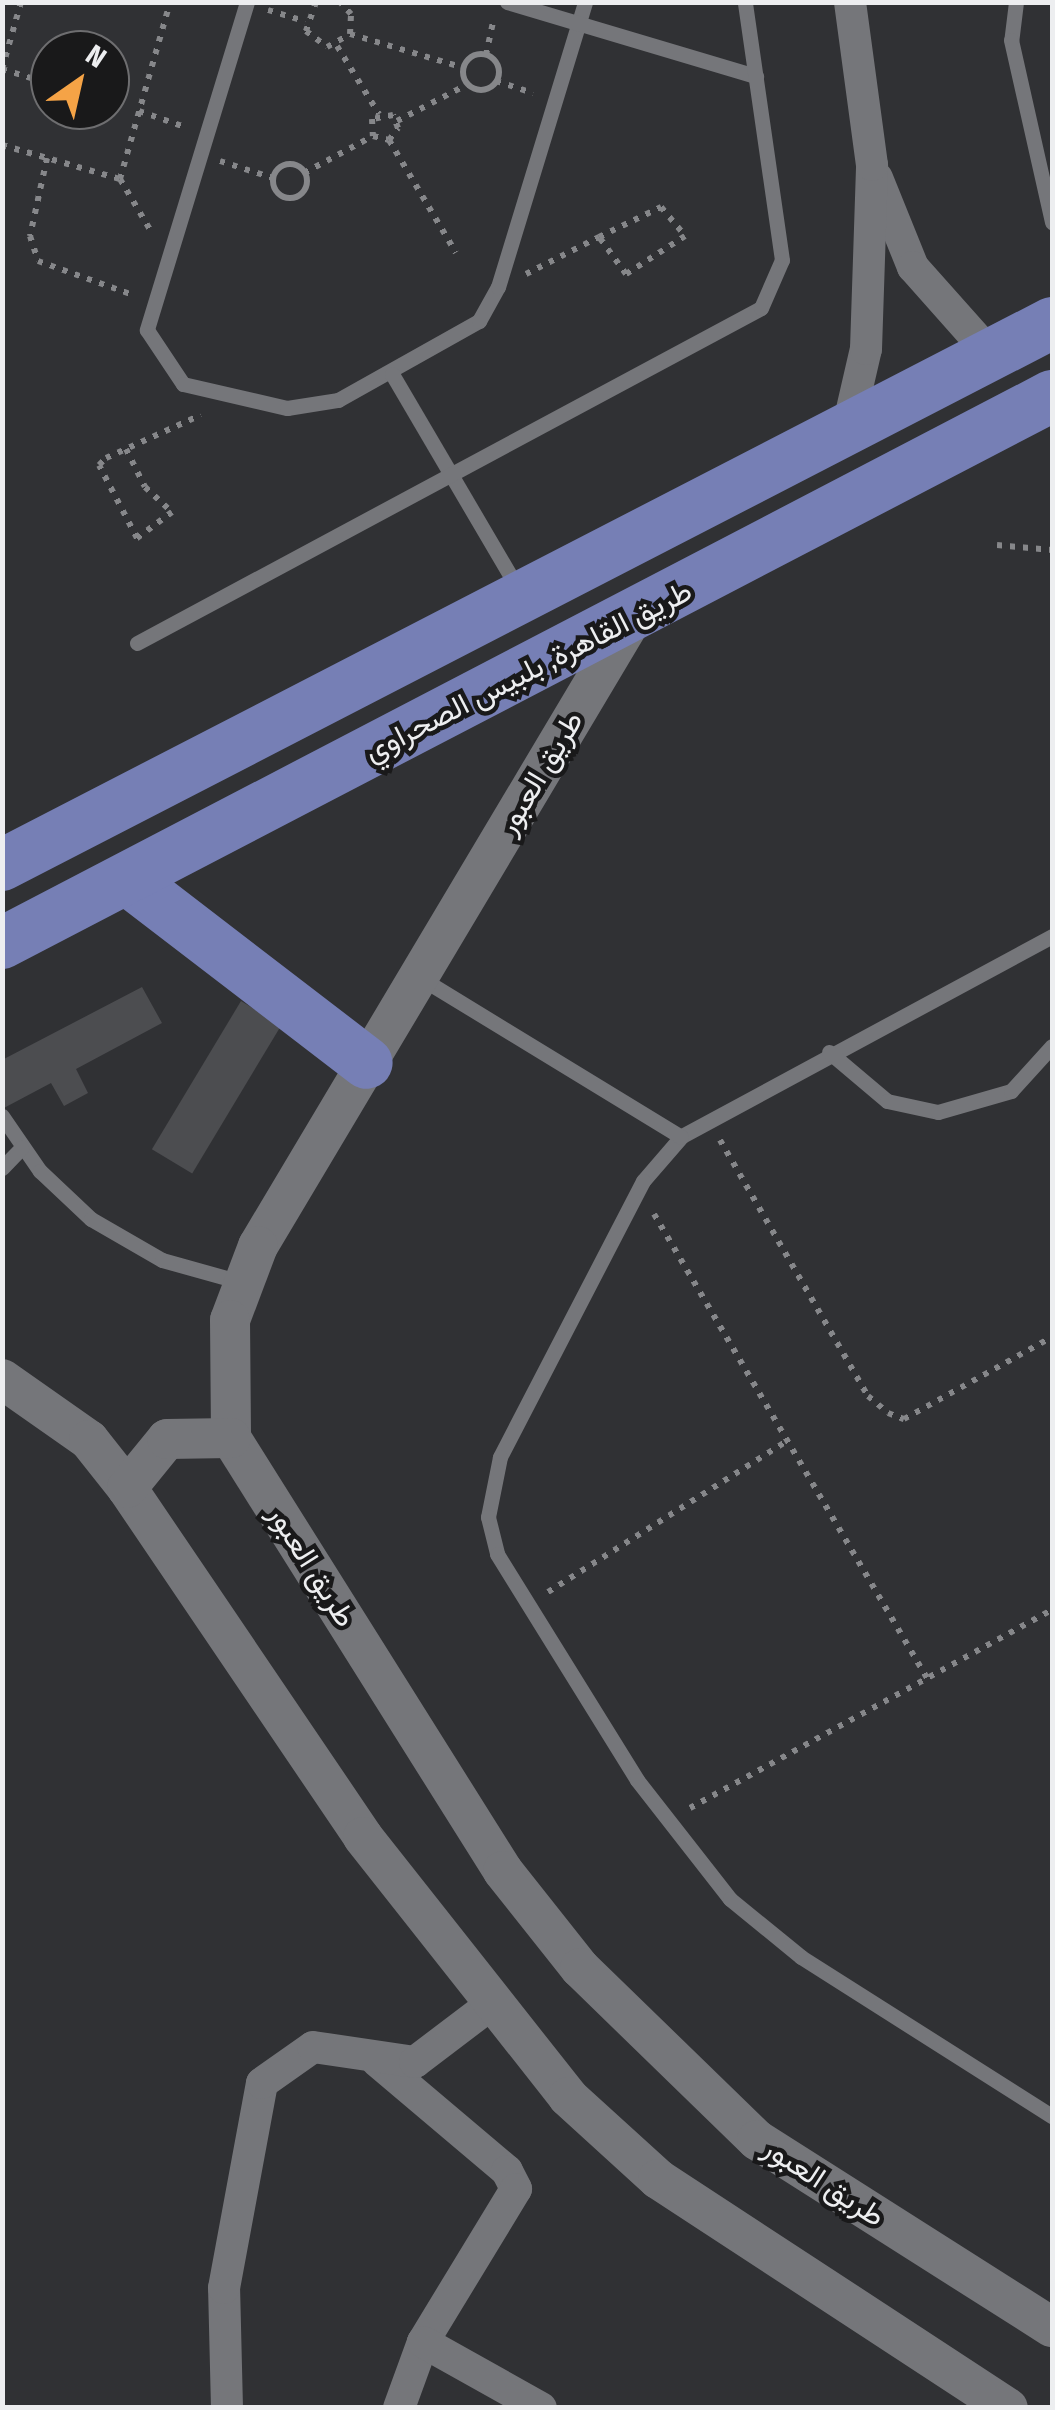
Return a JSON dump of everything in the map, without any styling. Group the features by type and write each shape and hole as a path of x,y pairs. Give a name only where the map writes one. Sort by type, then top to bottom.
{"highway":[{"path":"2,864 524,599 1052,323"},
{"name":"طريق القاهرة, بلبيس الصحراوي","path":"2,943 633,618 1052,396"},
{"path":"127,879 367,1063"}],"street":[{"path":"847,431 866,349 872,165 850,2"},
{"path":"872,165 913,268 991,355"},
{"name":"طريق العبور","path":"633,618 241,1282 224,1359 231,1438 503,1871 580,1968 757,2140 1052,2327"},
{"path":"2,1379 89,1440 127,1488 286,1727 490,2005 568,2098 658,2179 996,2405"},
{"path":"127,1488 167,1439 231,1438"},
{"path":"227,2408 224,2288 254,2103 276,2067 314,2048 377,2061 433,2055 490,2005"},
{"path":"377,2061 507,2171 516,2189 424,2342 399,2408"},
{"path":"424,2342 542,2408"}],"lane":[{"path":"507,2 756,76"},
{"path":"246,3 146,330 161,364 183,384 239,398 322,405 392,374 464,335 498,288 585,2"},
{"path":"137,643 748,318 771,296 782,260 745,2"},
{"path":"1016,2 1011,40 1052,222"},
{"path":"392,374 524,599"},
{"path":"1052,936 706,1117 681,1136 639,1188 493,1477 491,1536 528,1605 664,1822 776,1938 1052,2116"},
{"path":"418,977 681,1136"},
{"path":"828,1052 876,1095 938,1112 1011,1091 1052,1046"},
{"path":"2,1116 21,1148 60,1192 125,1242 241,1282"},
{"path":"2,1168 21,1148"}],"path":[{"path":"9,2 21,4 2,69 30,78"},
{"path":"120,179 170,2"},
{"path":"304,21 316,2"},
{"path":"340,2 350,34"},
{"path":"350,34 464,68 486,55 498,2"},
{"path":"246,3 304,21 318,45 337,46 350,34"},
{"path":"337,46 379,114 397,121"},
{"path":"390,140 397,121 468,84 483,90 496,81 498,65 486,55"},
{"path":"464,68 468,84"},
{"path":"496,81 555,100"},
{"path":"139,111 206,134"},
{"path":"373,136 379,114"},
{"path":"304,172 373,136 390,140 456,253"},
{"path":"2,145 120,179 168,260"},
{"path":"200,154 273,178"},
{"path":"47,158 30,236 38,261 155,301"},
{"path":"273,178 291,164 304,172"},
{"path":"273,178 278,194 293,198 306,188 304,172"},
{"path":"498,288 598,238 661,207 685,236 626,274 598,238"},
{"path":"126,450 145,487 172,512 137,538 98,474 102,461 239,398"},
{"path":"996,546 1052,550"},
{"path":"706,1117 868,1396 888,1413 904,1419 1052,1337"},
{"path":"639,1188 927,1678"},
{"path":"528,1605 788,1440"},
{"path":"664,1822 1052,1610"}],"building":[{"path":"142,987 162,1023 76,1069 88,1093 64,1106 51,1083 2,1109 2,1060"},
{"path":"241,1001 281,1025 192,1173 152,1149"}]}
